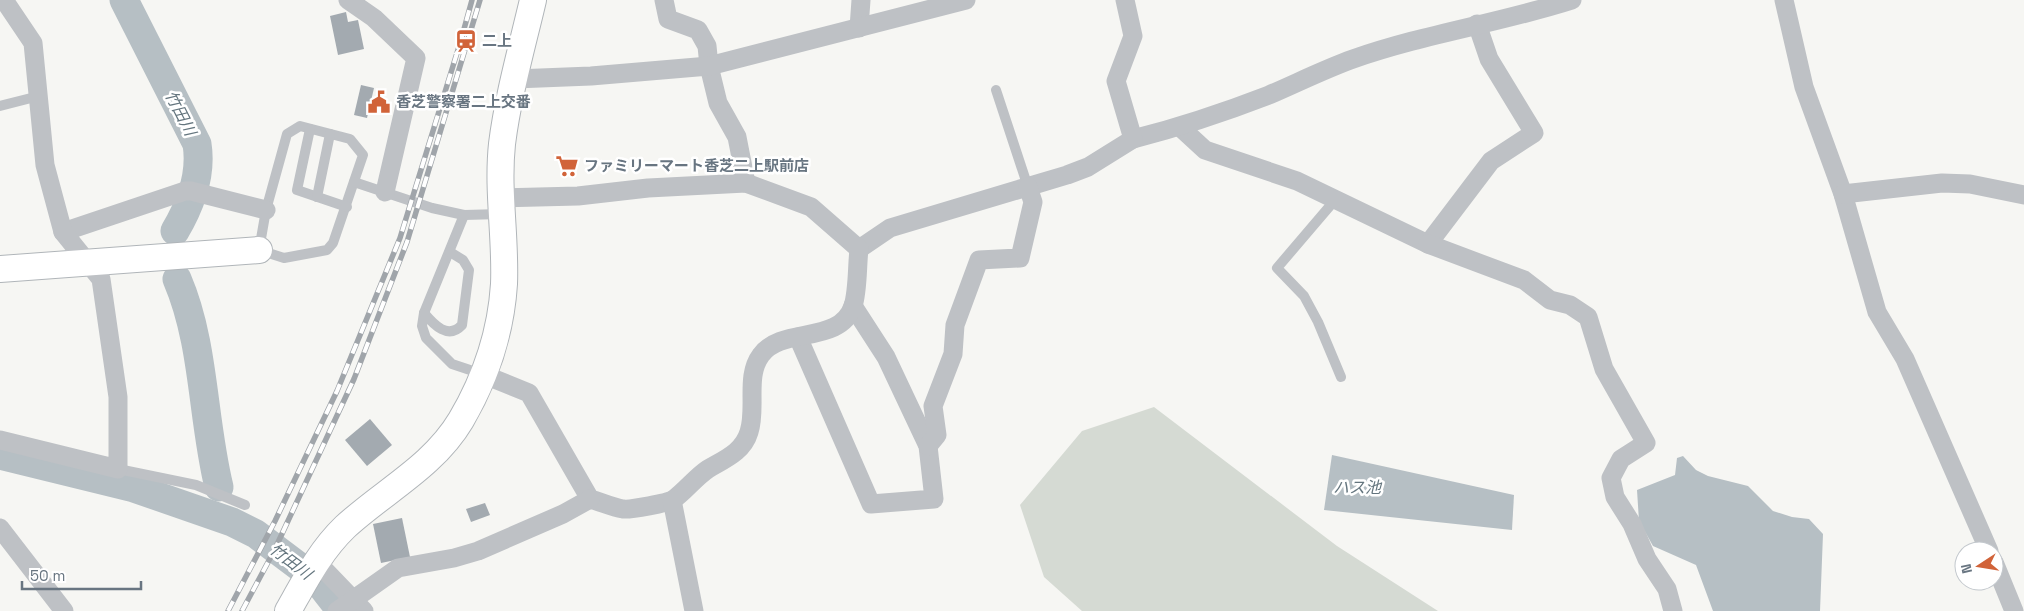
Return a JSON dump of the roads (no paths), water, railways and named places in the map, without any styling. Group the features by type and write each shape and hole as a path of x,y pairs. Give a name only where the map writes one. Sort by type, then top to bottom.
{"street":[{"path":"348,0 374,18 416,58 386,192"},
{"path":"288,611 316,560 344,528 408,479 438,452 461,420 497,337 504,285 501,206 502,144 533,0"},
{"path":"664,0 668,19 698,30 708,46 709,66 718,103 738,136 746,183"},
{"path":"859,28 861,0"},
{"path":"515,79 591,76 709,66 966,0"},
{"path":"1125,0 1133,36 1116,81 1133,139"},
{"path":"482,374 529,393 590,499 624,509 672,500 706,470 735,453 744,445 750,432 753,411 753,372 760,356 769,346 780,340 819,333 844,321 853,306 859,249 890,228 1088,167 1133,139 1180,127 1269,95 1353,59 1477,24 1534,12 1572,0"},
{"path":"1784,0 1804,87 1843,194 1877,312 1905,358 1985,541"},
{"path":"0,440 118,469 118,397 101,279 63,232 45,165 33,43 4,6"},
{"path":"1428,244 1492,161 1534,133 1489,59 1477,24"},
{"path":"1180,127 1205,150 1297,181 1428,244 1524,280 1550,300 1570,304 1588,318 1604,369 1646,443 1622,459 1618,465 1611,478 1615,497 1632,524 1647,559 1667,589 1673,611"},
{"path":"501,206 570,196 648,188 746,183 811,207 859,249"},
{"path":"1843,194 1942,183 1970,184 2024,195"},
{"path":"928,446 937,435 933,406 953,354 956,325 979,260 1020,258 1033,202 1028,187"},
{"path":"63,232 196,192 266,210"},
{"path":"0,269 259,250"},
{"path":"798,337 871,504 934,499 928,446 886,357 853,306"},
{"path":"337,611 358,605 398,568 454,558 478,550 563,514 590,499"},
{"path":"672,500 694,611"},
{"path":"0,528 64,611"},
{"path":"316,560 358,605"},
{"path":"2004,586 2014,611"}],"lane":[{"path":"996,90 1028,187"},
{"path":"0,106 39,96"},
{"path":"300,126 310,129 350,139 363,155 347,207 333,242 326,250 284,258 259,250 266,210 287,134 300,126"},
{"path":"310,129 297,190 347,207"},
{"path":"317,197 330,134"},
{"path":"354,182 432,208 464,215 501,206"},
{"path":"1335,200 1277,268 1304,296 1318,322 1341,377"},
{"path":"464,215 424,313 422,326 426,338 452,364 482,374"},
{"path":"424,313 436,327 451,332 458,330 462,325 469,270 463,260 450,252"},
{"path":"118,469 196,485 245,505"}],"water":[{"name":"ハス池","path":"1332,455 1514,495 1512,530 1324,510"},
{"path":"1683,456 1696,470 1708,476 1748,486 1773,511 1792,517 1809,519 1823,534 1820,611 1713,611 1696,565 1653,546 1639,521 1637,490 1675,475 1677,458"}],"waterway":[{"name":"竹田川","path":"124,0 197,144 198,167 194,189 175,231"},
{"name":"竹田川","path":"177,279 193,329 213,461 219,487"},
{"name":"竹田川","path":"0,455 134,488 232,522 256,534 317,580 341,611"}],"railway":[{"path":"228,611 275,521 337,391 400,238 472,0"},
{"path":"242,611 274,551 354,379 407,242 480,0"}],"place":[{"name":"二上","path":"466,41"},
{"name":"香芝警察署二上交番","path":"379,102"},
{"name":"ファミリーマート香芝二上駅前店","path":"567,166"}]}
